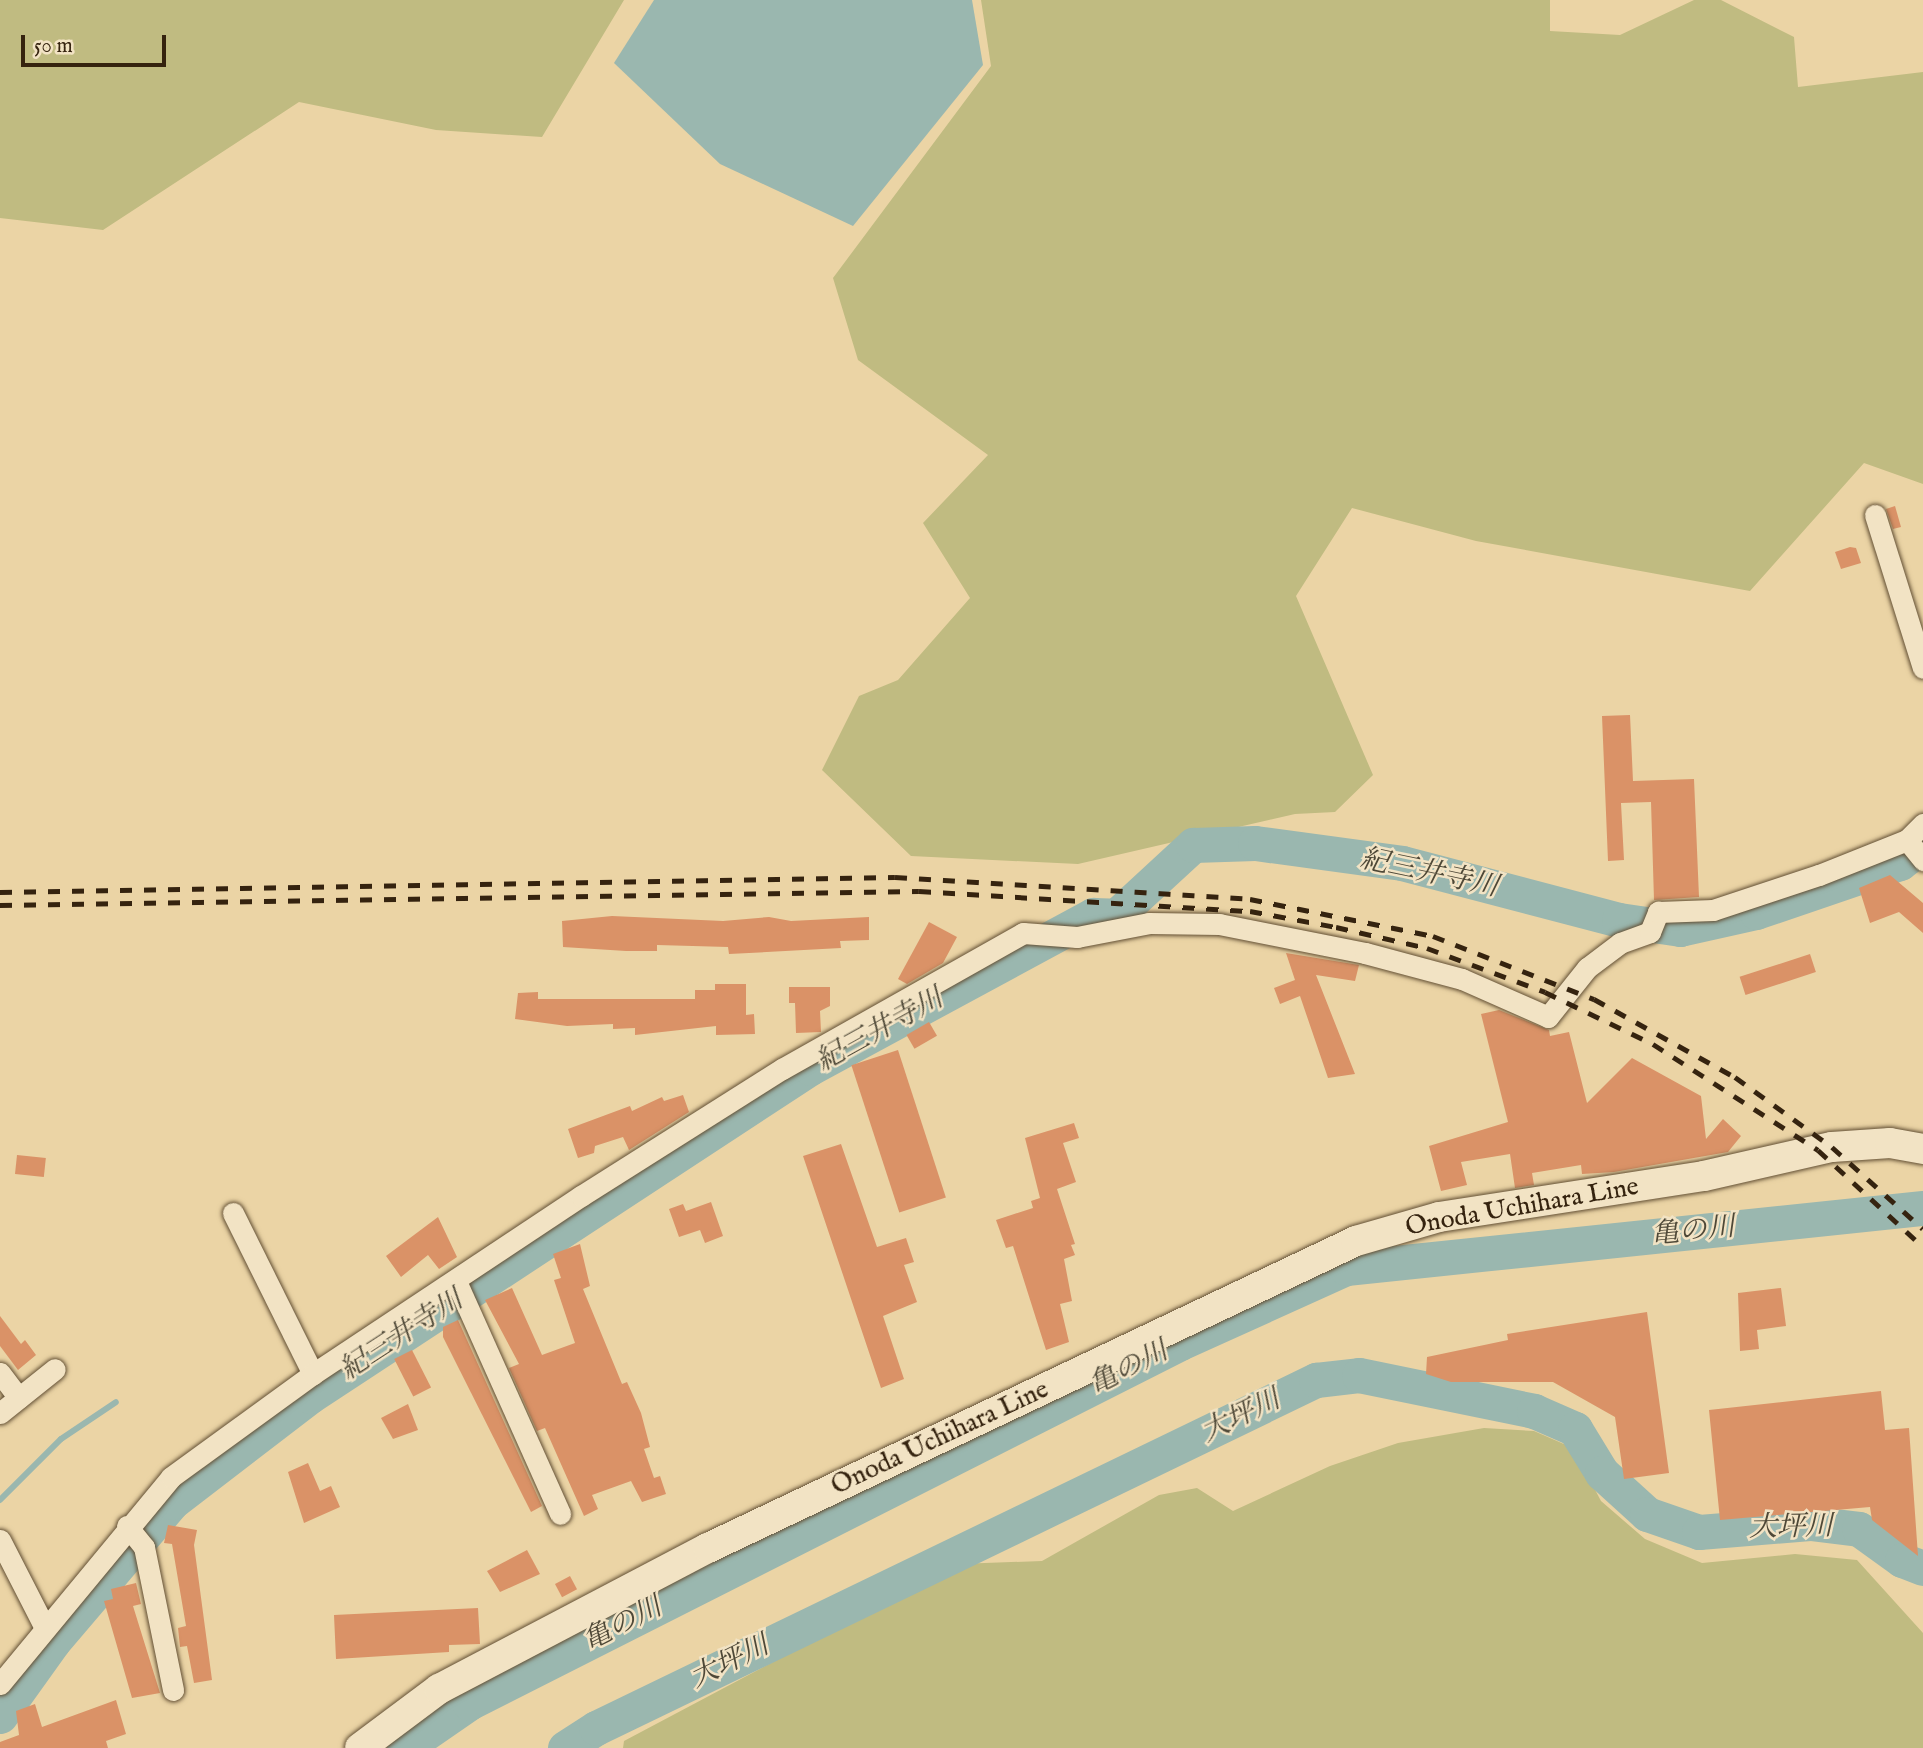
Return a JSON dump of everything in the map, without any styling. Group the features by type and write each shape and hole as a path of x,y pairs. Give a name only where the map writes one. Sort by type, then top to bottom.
{"main road":[{"name":"Onoda Uchihara Line","path":"360,1748 439,1689 708,1548 1356,1241 1438,1217 1704,1176 1825,1149 1890,1143 1923,1149"}],"street":[{"path":"1875,515 1923,668"},
{"path":"1,1682 44,1626 135,1536 171,1476 313,1374 461,1292 782,1069 1023,933 1062,936 1149,923 1219,924 1365,953 1462,979 1548,1017 1587,968 1620,943 1652,926 1658,912 1713,910 1819,875 1907,839 1923,824"},
{"path":"1907,839 1923,860"},
{"path":"233,1213 313,1374"},
{"path":"461,1292 560,1514"},
{"path":"0,1413 55,1369"},
{"path":"0,1373 19,1398"},
{"path":"135,1536 173,1690"},
{"path":"0,1540 44,1626"}],"shaded area":[{"path":"0,0 624,0 542,137 436,130 299,102 103,230 0,218"},
{"path":"981,0 1550,0 1550,31 1620,35 1694,0 1721,0 1794,37 1798,87 1923,72 1923,484 1864,463 1750,591 1476,541 1352,508 1296,596 1373,775 1335,812 1295,814 1078,864 911,856 822,770 859,696 898,680 970,598 923,523 988,455 858,360 833,278 991,66"},
{"path":"1484,1428 1534,1431 1573,1448 1601,1501 1645,1539 1702,1563 1795,1554 1857,1560 1923,1633 1923,1748 623,1748 624,1741 958,1564 1042,1561 1159,1495 1197,1488 1233,1511 1330,1466 1398,1443"}],"water":[{"path":"654,0 972,0 983,65 853,226 720,164 614,63"}],"building":[{"path":"1895,506 1901,527 1893,529 1886,509"},
{"path":"1850,547 1856,548 1861,563 1841,569 1835,552"},
{"path":"1630,715 1633,781 1694,779 1699,897 1654,900 1651,802 1621,803 1624,860 1608,861 1602,716"},
{"path":"1890,875 1923,903 1923,933 1899,912 1870,923 1859,888"},
{"path":"612,916 723,921 769,917 791,921 869,917 869,940 840,941 841,948 729,954 728,947 657,945 657,951 626,951 563,947 562,921"},
{"path":"929,922 957,937 943,963 907,984 898,979"},
{"path":"1286,953 1359,965 1355,981 1316,975 1355,1074 1328,1078 1300,996 1280,1004 1274,988 1295,980"},
{"path":"1810,954 1816,972 1745,995 1740,977"},
{"path":"715,984 746,984 746,1015 754,1014 755,1034 716,1035 716,1026 635,1035 635,1028 613,1029 613,1024 567,1026 515,1019 518,993 538,992 538,999 695,999 695,990 715,990"},
{"path":"789,987 830,987 830,1006 820,1011 821,1032 796,1033 795,1003 789,1003"},
{"path":"1499,1010 1549,1030 1550,1036 1569,1032 1587,1103 1632,1058 1701,1096 1706,1139 1723,1119 1741,1136 1728,1152 1614,1172 1582,1174 1581,1165 1532,1173 1534,1185 1515,1188 1510,1154 1461,1162 1467,1185 1441,1191 1429,1146 1508,1122 1481,1014"},
{"path":"929,1022 937,1036 914,1049 906,1035"},
{"path":"898,1050 946,1197 899,1213 851,1065"},
{"path":"683,1095 689,1112 629,1150 623,1137 595,1146 594,1153 578,1158 568,1129 630,1106 632,1111 662,1097 664,1101"},
{"path":"1074,1123 1079,1138 1063,1143 1076,1182 1057,1189 1075,1244 1071,1245 1075,1255 1064,1259 1072,1301 1060,1304 1069,1342 1046,1350 1013,1246 1006,1248 996,1220 1033,1208 1031,1201 1040,1198 1025,1138"},
{"path":"841,1144 877,1247 906,1238 914,1262 904,1265 917,1302 883,1316 904,1379 881,1388 803,1156"},
{"path":"17,1155 46,1158 44,1177 15,1174"},
{"path":"711,1202 723,1236 705,1243 700,1230 679,1237 669,1209 683,1204 686,1211"},
{"path":"438,1217 457,1257 439,1269 428,1255 401,1277 386,1256"},
{"path":"580,1244 590,1286 583,1289 622,1384 627,1382 641,1413 650,1447 644,1449 654,1478 660,1476 666,1494 642,1502 631,1481 592,1495 598,1509 584,1516 545,1428 537,1431 509,1368 519,1364 485,1300 512,1288 542,1355 575,1343 554,1280 561,1278 553,1254"},
{"path":"1781,1288 1786,1326 1757,1330 1759,1349 1740,1351 1738,1293"},
{"path":"1647,1312 1669,1473 1624,1479 1615,1417 1553,1382 1451,1382 1426,1374 1427,1357 1508,1340 1507,1334"},
{"path":"0,1316 21,1344 25,1340 36,1355 18,1370 0,1346"},
{"path":"458,1320 542,1506 531,1512 443,1337 443,1327"},
{"path":"412,1350 431,1387 413,1397 394,1359"},
{"path":"1881,1391 1885,1430 1909,1428 1918,1556 1872,1520 1870,1507 1720,1520 1709,1410"},
{"path":"408,1404 418,1430 393,1439 381,1418"},
{"path":"308,1463 320,1491 331,1486 340,1507 304,1523 288,1472"},
{"path":"168,1525 197,1530 194,1545 212,1680 194,1683 187,1646 180,1647 178,1628 186,1626 172,1544 164,1543"},
{"path":"527,1550 540,1574 500,1592 487,1571"},
{"path":"570,1576 577,1589 562,1597 555,1584"},
{"path":"136,1583 141,1604 133,1606 160,1693 132,1698 104,1601 113,1599 111,1589"},
{"path":"478,1608 480,1644 449,1645 449,1652 336,1659 334,1615"},
{"path":"116,1700 126,1734 106,1741 108,1748 0,1748 0,1742 19,1735 16,1711 35,1704 42,1727"}],"waterway":[{"name":"紀三井寺川","path":"0,1716 53,1642 172,1502 310,1396 810,1068 1093,915 1116,916 1193,845 1255,843 1402,863 1619,920 1680,929 1756,912 1900,863 1923,845"},
{"name":"亀の川","path":"404,1748 469,1703 1180,1343 1346,1268 1923,1208"},
{"name":"大坪川","path":"565,1748 596,1728 1316,1380 1359,1375 1534,1411 1575,1429 1602,1473 1647,1514 1699,1532 1810,1523 1859,1529 1902,1560 1923,1568"},
{"path":"0,1500 61,1439 116,1402"}],"railway":[{"path":"0,892 895,877 1250,899 1433,936 1594,999 1735,1077 1832,1147 1923,1229"},
{"path":"0,905 919,891 1250,911 1427,948 1545,992 1653,1044 1818,1150 1923,1247"}]}
